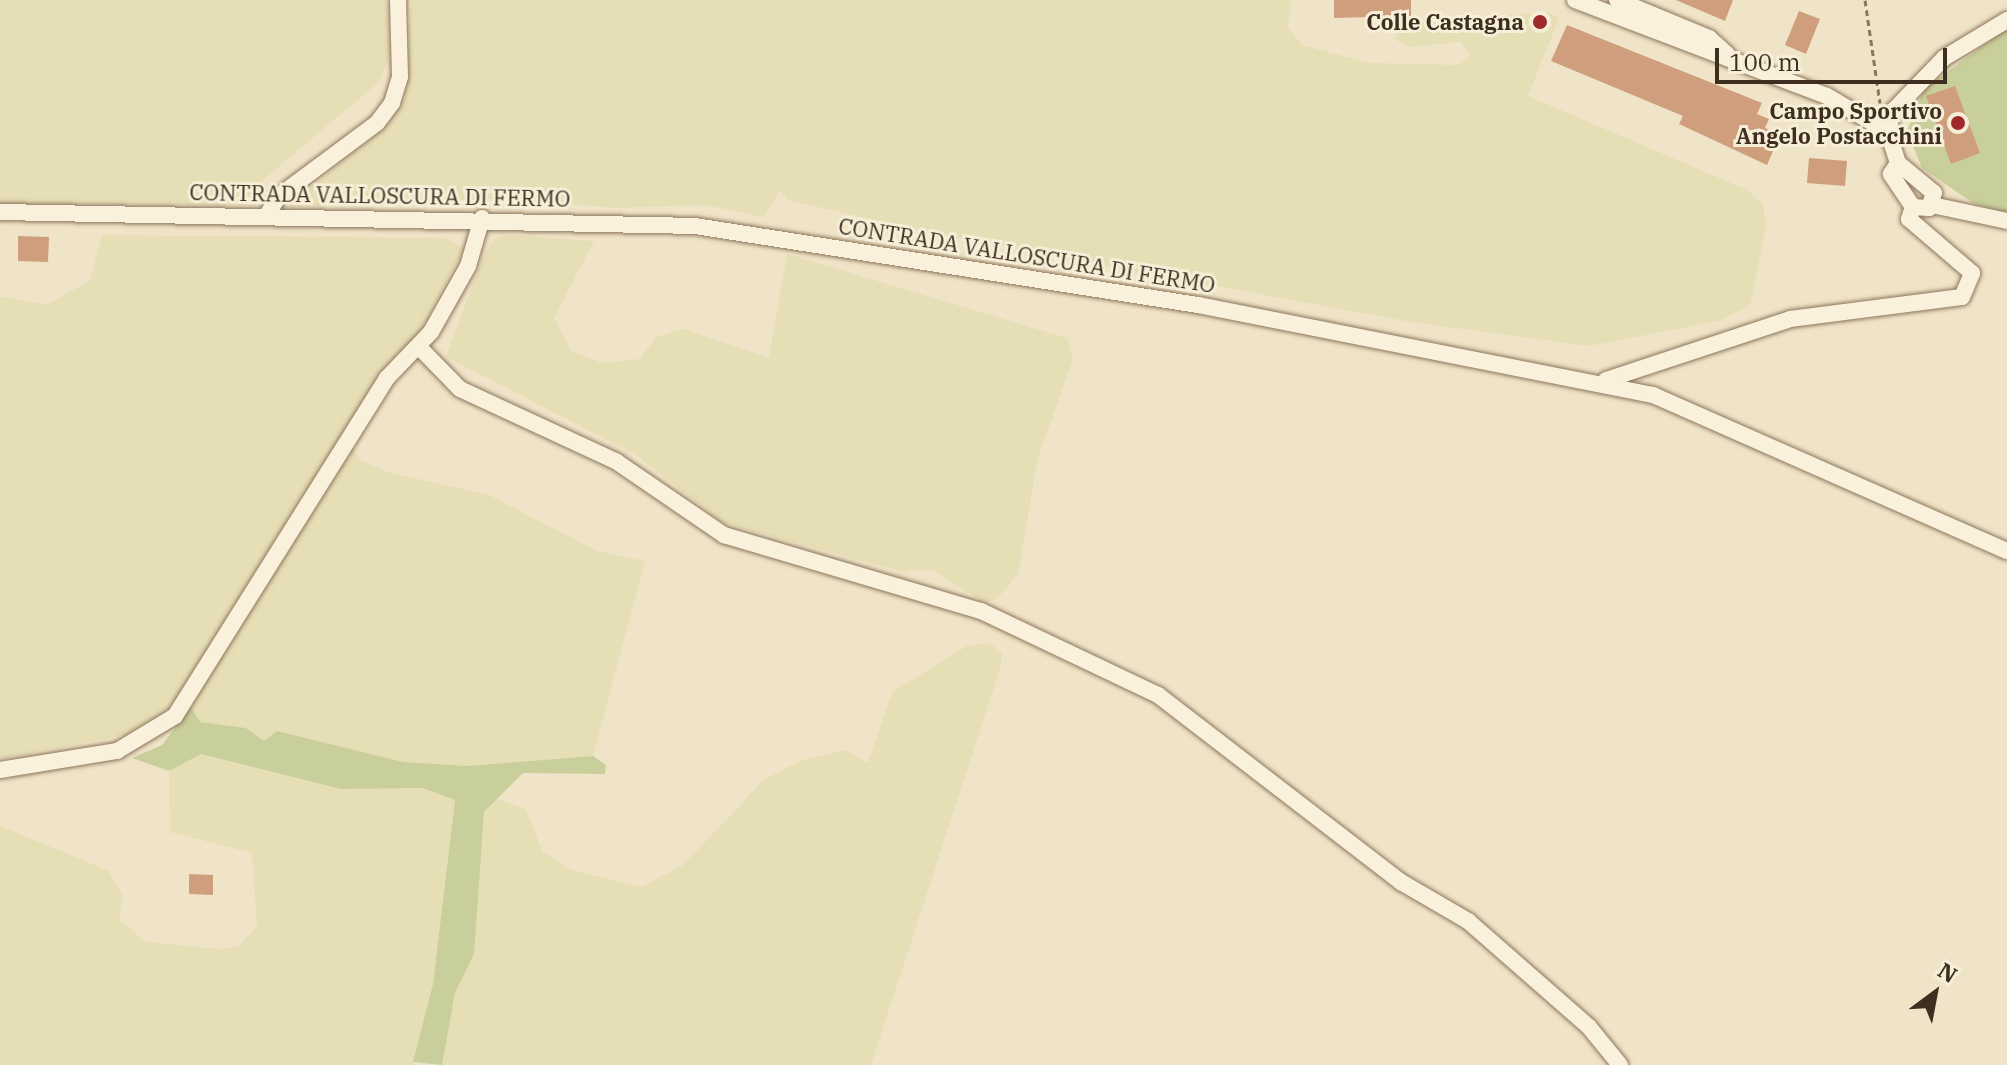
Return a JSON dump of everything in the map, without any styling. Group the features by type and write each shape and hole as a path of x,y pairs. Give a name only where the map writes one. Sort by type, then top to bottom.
{"street":[{"path":"267,215 279,196 377,123 392,103 400,77 398,0"},
{"path":"1575,0 1703,52 1728,55 1827,96 1888,132"},
{"path":"1617,0 1709,38 1728,55"},
{"path":"1606,380 1790,319 1962,297 1972,273 1934,238 1922,199 1898,163 1888,132 1893,111 1944,58 2007,20"},
{"path":"1922,199 2007,221"},
{"name":"CONTRADA VALLOSCURA DI FERMO","path":"0,212 605,219 767,235 1606,380 1691,410 2007,551"},
{"path":"0,770 117,751 175,716 386,379 419,347 468,266 482,218"},
{"path":"419,347 460,389 617,462 724,535 969,607 1158,695 1401,882 1468,921 1578,1016 1620,1065"}],"path":[{"path":"1865,0 1874,94 1893,111"}],"shaded area":[{"path":"0,0 386,0 390,54 380,81 262,181 247,205 0,204"},
{"path":"411,0 1291,0 1288,28 1302,45 1369,63 1458,65 1471,56 1461,42 1409,47 1396,40 1397,24 1548,12 1559,18 1528,96 1747,190 1763,204 1766,227 1751,303 1743,309 1719,321 1589,346 1411,322 950,237 788,200 780,191 763,217 706,205 614,208 510,198 288,207 389,123 405,99"},
{"path":"102,235 445,238 464,249 415,341 170,709 129,734 0,759 0,297 47,304 90,281"},
{"path":"507,235 594,241 554,318 571,351 602,363 640,359 656,337 683,329 769,358 787,254 1067,338 1073,359 1037,461 1018,574 996,600 982,601 932,570 900,571 723,523 635,454 446,357 483,257 494,239"},
{"path":"352,444 359,459 387,472 489,495 597,551 645,561 593,756 468,766 403,762 277,732 264,741 246,728 199,722 191,707 197,696"},
{"path":"990,643 1002,654 1001,666 871,1065 442,1065 455,993 474,954 478,847 484,812 496,799 526,809 542,851 572,870 641,887 683,865 765,779 802,760 847,750 868,763 892,692 967,646"},
{"path":"200,754 341,789 423,788 455,800 433,984 413,1065 0,1065 0,826 109,871 123,897 119,919 146,942 219,949 239,946 257,927 252,853 170,832 169,771"}],"green space":[{"name":"Campo Sportivo Angelo Postacchini","path":"2007,28 2007,213 1973,203 1922,168 1907,131 1924,89"},
{"path":"191,707 200,722 246,728 264,741 277,731 403,762 468,766 593,756 606,765 605,774 523,773 484,812 474,954 455,993 442,1065 413,1062 433,984 455,800 423,788 341,789 201,754 169,771 132,758 162,745"}],"building":[{"path":"1334,0 1411,0 1411,16 1334,18"},
{"path":"1676,0 1733,0 1725,21"},
{"path":"1799,11 1820,19 1806,54 1785,45"},
{"path":"1567,25 1762,103 1757,114 1769,119 1765,128 1780,135 1767,165 1679,124 1683,116 1551,61"},
{"path":"1955,86 1980,153 1951,164 1926,96"},
{"path":"1809,158 1847,161 1845,186 1807,183"},
{"path":"18,236 49,237 48,262 18,261"},
{"path":"189,874 213,875 213,895 189,894"}],"place":[{"name":"Colle Castagna","path":"1540,22"},
{"name":"Campo Sportivo Angelo Postacchini","path":"1958,123"}]}
